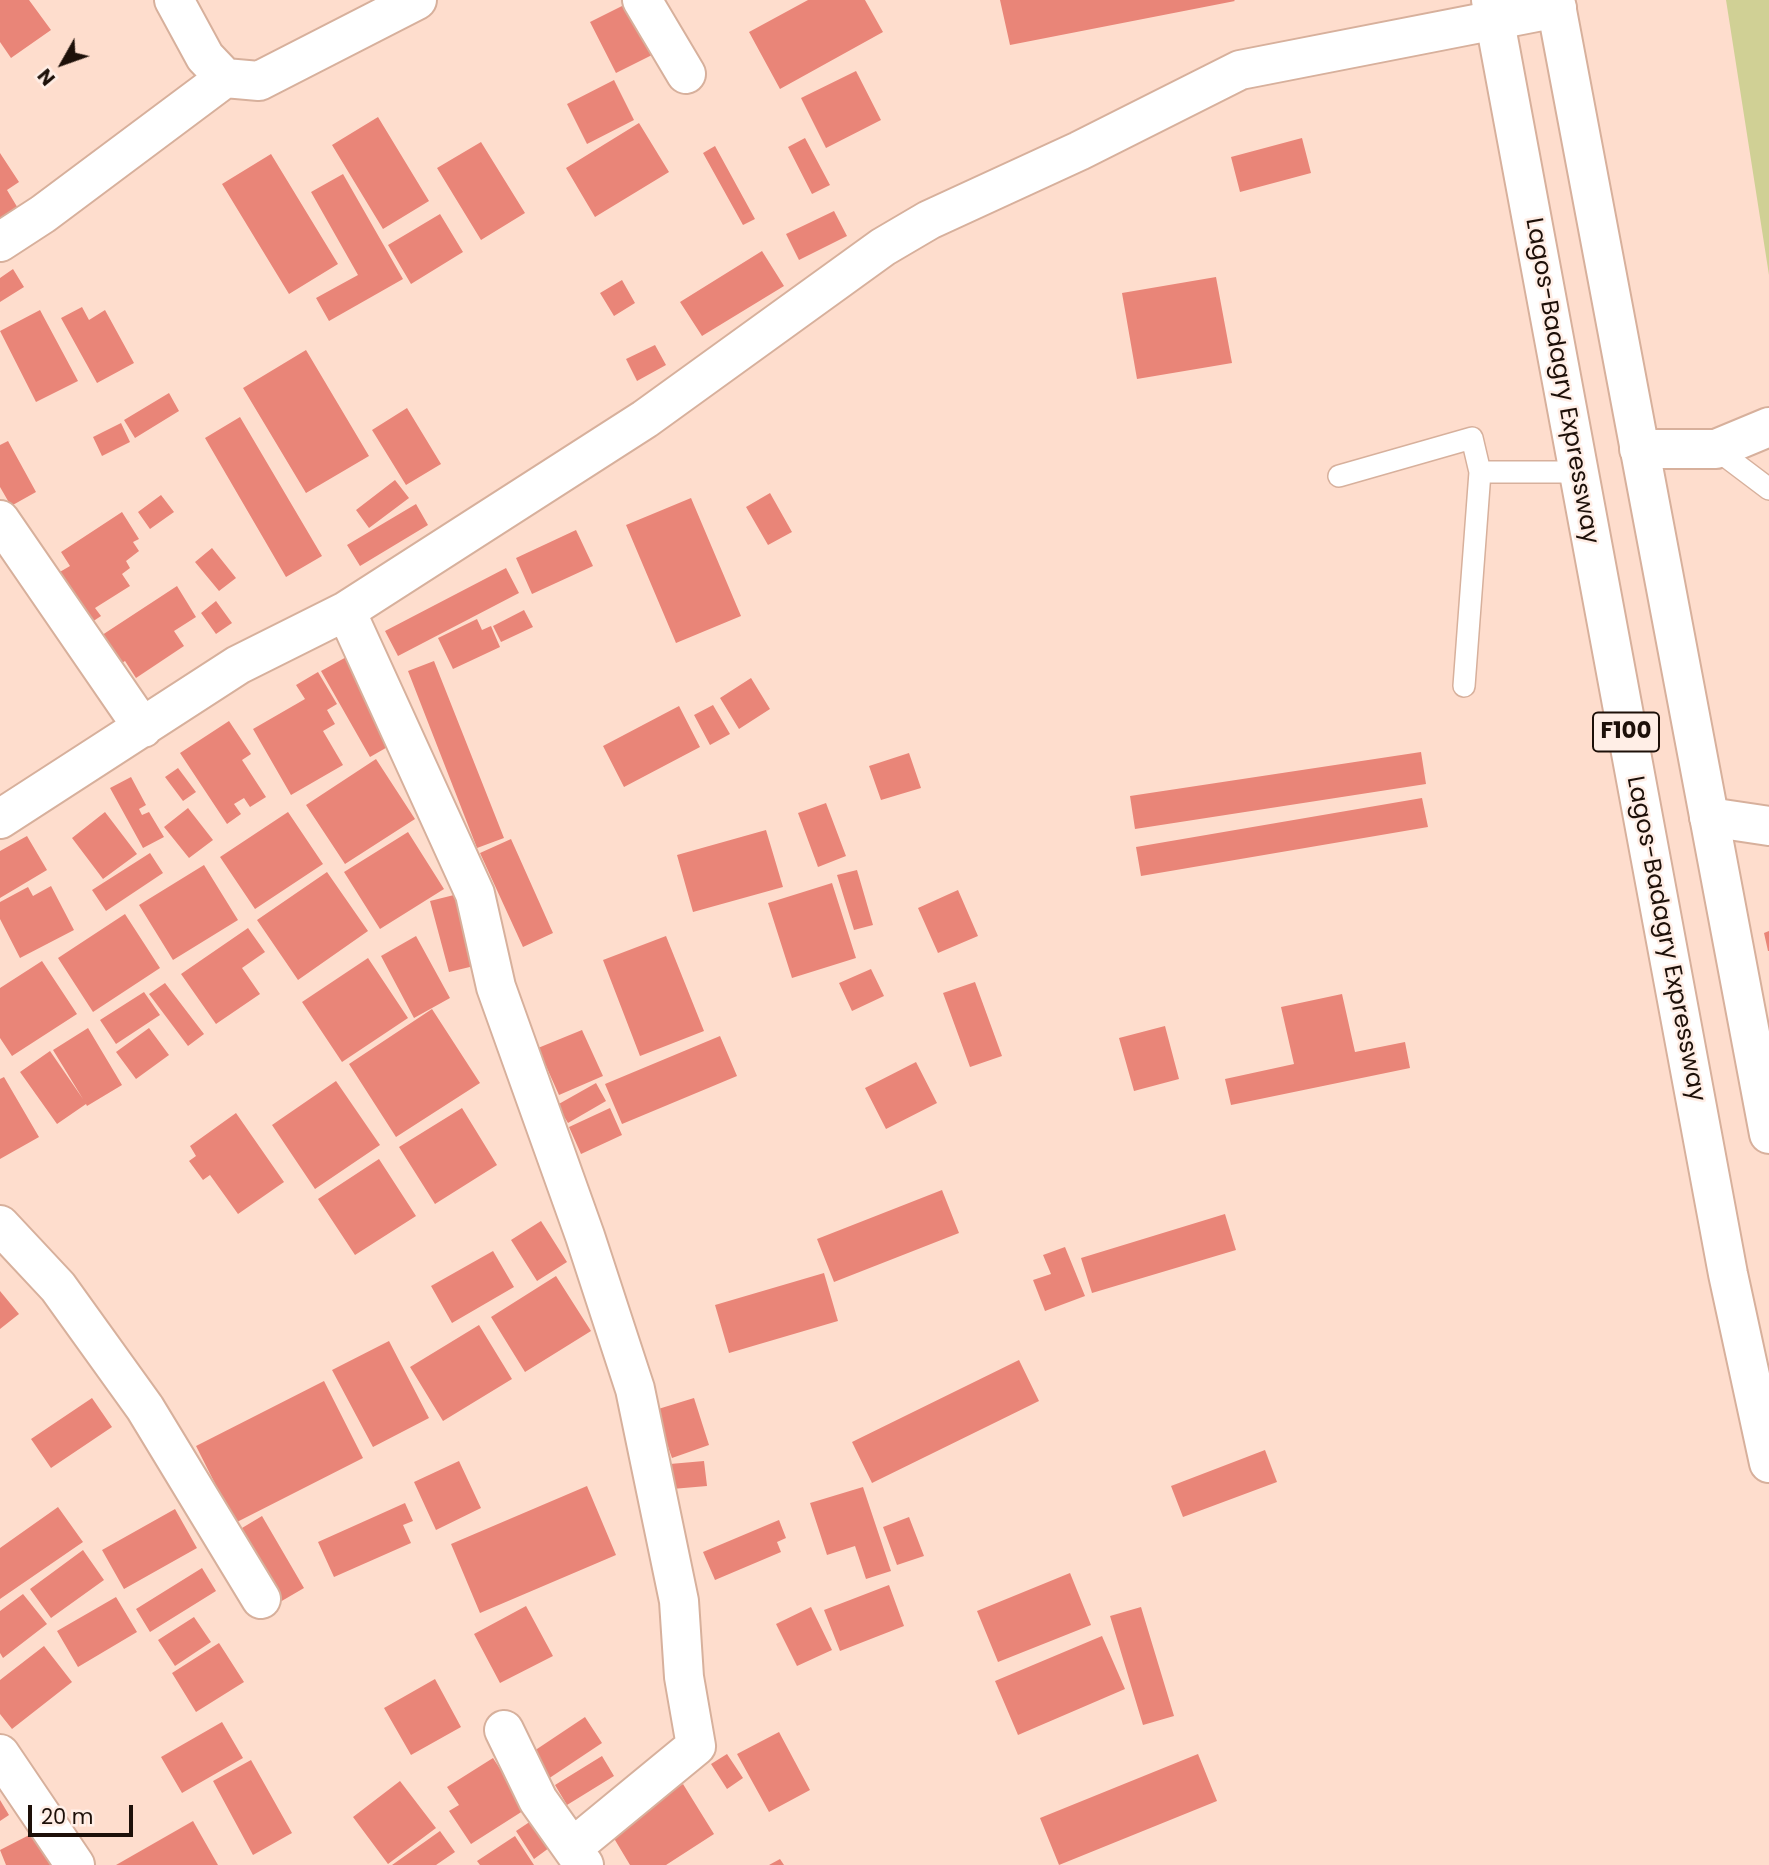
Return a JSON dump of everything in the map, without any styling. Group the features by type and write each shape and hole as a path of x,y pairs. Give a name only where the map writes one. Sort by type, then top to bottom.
{"main road":[{"path":"174,0 205,57 225,78 258,81 417,0"},
{"path":"642,0 686,74"},
{"path":"0,819 238,665 346,611 645,419 883,247 929,220 1079,151 1240,70 1492,10 1556,4"},
{"name":"F100","path":"1556,4 1769,1134"},
{"name":"Lagos-Badagry Expressway","path":"1492,10 1728,1274 1769,1463"},
{"path":"0,242 43,214 225,78"},
{"path":"1639,449 1716,449 1769,427"},
{"path":"0,520 143,728"},
{"path":"346,611 475,894 496,987 585,1236 635,1389 679,1601 684,1677 696,1746 578,1857 538,1800 504,1730"},
{"path":"1709,817 1769,826"},
{"path":"0,1225 58,1287 145,1408 261,1599"},
{"path":"0,1754 75,1865"}],"lane":[{"path":"1339,476 1472,438 1480,472 1464,686"},
{"path":"1716,449 1769,489"},
{"path":"1480,472 1577,472"}],"green space":[{"path":"1726,0 1769,0 1769,275"}],"building":[{"path":"0,0 29,0 51,30 11,58 0,42"},
{"path":"808,0 865,0 883,32 780,89 749,32"},
{"path":"1000,0 1234,0 1235,1 1010,45"},
{"path":"628,3 654,54 616,73 590,22"},
{"path":"856,71 881,120 826,148 801,98"},
{"path":"614,80 634,120 587,144 567,104"},
{"path":"378,117 429,201 383,229 332,145"},
{"path":"639,123 669,172 595,217 566,168"},
{"path":"805,138 830,185 812,194 788,147"},
{"path":"1302,138 1311,173 1240,192 1231,157"},
{"path":"481,142 525,213 481,240 437,168"},
{"path":"715,146 755,219 743,225 703,153"},
{"path":"0,153 19,182 7,190 19,210 0,223"},
{"path":"271,154 338,264 289,294 222,184"},
{"path":"343,174 403,279 329,321 316,298 358,275 311,192"},
{"path":"834,211 847,236 799,260 786,234"},
{"path":"440,214 463,252 411,284 388,245"},
{"path":"762,251 784,286 702,336 680,302"},
{"path":"13,269 24,287 0,302 0,278"},
{"path":"1216,277 1232,363 1137,379 1122,293"},
{"path":"622,280 635,303 614,316 600,293"},
{"path":"82,307 89,320 105,310 134,363 97,383 61,318"},
{"path":"40,310 78,381 36,402 0,331"},
{"path":"655,345 666,365 637,381 626,359"},
{"path":"306,350 369,456 306,493 243,388"},
{"path":"169,393 179,411 135,438 124,420"},
{"path":"407,408 441,464 406,485 372,430"},
{"path":"240,417 322,556 286,577 205,438"},
{"path":"121,423 130,442 102,456 93,437"},
{"path":"8,441 36,492 11,506 0,487 0,445"},
{"path":"395,480 409,498 369,528 356,510"},
{"path":"770,493 792,532 768,545 746,507"},
{"path":"161,495 174,512 150,529 138,512"},
{"path":"691,498 741,616 676,643 626,525"},
{"path":"416,504 428,525 360,566 347,545"},
{"path":"122,512 139,539 133,542 139,551 126,561 130,568 122,574 130,586 95,608 101,616 86,626 53,576 70,566 61,552"},
{"path":"576,530 593,566 532,594 516,558"},
{"path":"212,548 236,578 219,591 195,562"},
{"path":"506,568 519,593 398,656 385,631"},
{"path":"177,586 196,617 174,631 184,646 136,678 125,661 112,669 93,641"},
{"path":"216,601 232,623 216,634 201,613"},
{"path":"524,610 533,627 501,642 493,626"},
{"path":"477,619 482,630 491,626 500,647 453,669 438,638"},
{"path":"350,655 398,741 370,757 321,671"},
{"path":"434,661 504,838 477,848 408,671"},
{"path":"318,672 337,704 327,710 335,724 323,731 343,765 291,795 253,729 305,699 296,685"},
{"path":"751,678 770,709 739,729 720,698"},
{"path":"713,705 730,734 710,745 694,715"},
{"path":"679,706 700,747 624,787 603,746"},
{"path":"229,721 251,754 242,760 266,797 250,807 244,798 234,804 241,814 227,824 180,753"},
{"path":"1421,752 1426,784 1135,829 1130,796"},
{"path":"909,753 921,788 881,800 869,766"},
{"path":"376,759 415,819 345,864 306,805"},
{"path":"178,768 196,792 183,801 165,777"},
{"path":"131,777 146,805 139,809 142,815 149,812 164,837 143,848 110,788"},
{"path":"1422,798 1428,827 1141,876 1136,847"},
{"path":"826,803 846,856 818,867 798,813"},
{"path":"188,808 213,840 189,858 164,827"},
{"path":"105,812 137,854 103,879 72,838"},
{"path":"288,812 323,864 255,909 220,857"},
{"path":"766,830 783,887 693,912 677,855"},
{"path":"408,832 444,889 380,929 344,872"},
{"path":"27,836 47,870 0,898 0,851"},
{"path":"511,839 553,933 523,947 480,853"},
{"path":"150,853 163,873 106,911 92,890"},
{"path":"204,865 238,920 173,960 139,905"},
{"path":"857,870 873,925 854,930 837,875"},
{"path":"327,872 368,931 298,980 257,920"},
{"path":"832,883 856,958 792,978 768,903"},
{"path":"51,886 74,930 20,958 0,919 0,902 28,887 33,896"},
{"path":"958,890 978,936 938,953 918,908"},
{"path":"454,895 474,966 449,972 430,901"},
{"path":"125,914 160,968 93,1012 58,958"},
{"path":"248,928 265,952 242,968 260,994 216,1024 181,974"},
{"path":"1769,931 1769,951 1768,951 1764,933"},
{"path":"416,936 450,998 414,1018 381,956"},
{"path":"666,936 704,1031 640,1056 603,960"},
{"path":"368,958 408,1018 342,1062 302,1002"},
{"path":"42,961 77,1014 12,1056 0,1038 0,988"},
{"path":"871,969 884,996 852,1011 839,983"},
{"path":"975,982 1002,1056 970,1067 943,993"},
{"path":"165,983 204,1034 188,1046 149,994"},
{"path":"144,992 160,1015 116,1044 100,1020"},
{"path":"1342,994 1355,1052 1405,1042 1410,1068 1231,1105 1225,1079 1294,1064 1281,1007"},
{"path":"432,1009 480,1083 396,1137 349,1064"},
{"path":"1165,1026 1179,1079 1134,1091 1119,1038"},
{"path":"88,1028 122,1085 87,1106 86,1104 57,1124 20,1072 50,1051 83,1099 53,1050"},
{"path":"149,1028 169,1055 136,1079 116,1052"},
{"path":"582,1030 603,1076 559,1095 538,1048"},
{"path":"720,1036 737,1076 622,1124 605,1084"},
{"path":"916,1062 937,1103 886,1129 865,1088"},
{"path":"4,1077 39,1137 0,1159 0,1079"},
{"path":"336,1081 380,1145 315,1189 272,1125"},
{"path":"596,1083 606,1101 568,1123 557,1105"},
{"path":"462,1108 497,1165 435,1204 399,1147"},
{"path":"610,1108 622,1135 581,1154 569,1127"},
{"path":"236,1113 284,1182 238,1214 210,1175 203,1180 189,1161 196,1156 190,1146"},
{"path":"379,1159 416,1216 355,1255 318,1199"},
{"path":"942,1190 959,1233 834,1282 817,1239"},
{"path":"1225,1214 1236,1250 1092,1293 1081,1258"},
{"path":"541,1221 567,1262 537,1281 511,1240"},
{"path":"1065,1247 1085,1296 1045,1311 1033,1280 1051,1274 1043,1255"},
{"path":"493,1251 514,1287 452,1323 431,1286"},
{"path":"824,1273 838,1321 729,1353 715,1305"},
{"path":"556,1276 591,1331 525,1372 491,1317"},
{"path":"0,1291 19,1314 0,1329"},
{"path":"479,1325 512,1379 443,1421 410,1367"},
{"path":"389,1341 429,1418 373,1447 332,1370"},
{"path":"1019,1360 1039,1401 872,1483 852,1442"},
{"path":"324,1381 363,1458 235,1523 196,1446"},
{"path":"92,1398 112,1427 51,1468 31,1439"},
{"path":"694,1398 709,1445 672,1458 655,1410"},
{"path":"1265,1450 1277,1482 1183,1517 1171,1486"},
{"path":"459,1461 481,1508 436,1530 414,1482"},
{"path":"704,1461 707,1486 672,1489 670,1464"},
{"path":"587,1486 616,1555 480,1613 451,1544"},
{"path":"863,1487 891,1571 866,1579 855,1546 827,1555 810,1503"},
{"path":"405,1503 413,1521 403,1525 411,1543 334,1577 318,1542"},
{"path":"58,1507 83,1542 0,1599 0,1548"},
{"path":"175,1509 197,1548 124,1589 102,1550"},
{"path":"262,1516 304,1588 280,1602 237,1531"},
{"path":"909,1517 924,1556 897,1565 883,1527"},
{"path":"779,1520 786,1538 777,1542 781,1552 715,1580 703,1552"},
{"path":"83,1550 104,1580 51,1618 30,1589"},
{"path":"202,1568 216,1591 150,1632 136,1609"},
{"path":"1070,1573 1091,1625 998,1662 977,1611"},
{"path":"889,1585 904,1626 840,1651 824,1610"},
{"path":"23,1594 47,1624 3,1658 0,1653 0,1611"},
{"path":"116,1597 137,1632 78,1667 57,1631"},
{"path":"526,1606 553,1656 500,1683 474,1634"},
{"path":"811,1607 832,1650 797,1666 776,1624"},
{"path":"1141,1607 1174,1716 1143,1725 1110,1616"},
{"path":"194,1617 211,1642 175,1666 158,1640"},
{"path":"1102,1636 1125,1689 1018,1735 995,1681"},
{"path":"219,1643 244,1682 196,1712 172,1673"},
{"path":"44,1646 72,1682 12,1729 0,1714 0,1680"},
{"path":"435,1679 461,1727 411,1755 384,1708"},
{"path":"585,1717 602,1743 548,1779 531,1753"},
{"path":"222,1722 243,1758 182,1793 161,1757"},
{"path":"779,1732 810,1790 769,1812 737,1754"},
{"path":"727,1754 743,1778 727,1789 711,1764"},
{"path":"1198,1754 1217,1801 1059,1865 1040,1818"},
{"path":"602,1756 614,1776 567,1805 555,1785"},
{"path":"493,1758 526,1809 471,1844 449,1811 459,1805 447,1787"},
{"path":"251,1760 292,1833 253,1855 213,1781"},
{"path":"400,1781 436,1828 388,1864 353,1817"},
{"path":"683,1784 714,1834 666,1865 630,1865 609,1830"},
{"path":"0,1800 9,1815 0,1821"},
{"path":"193,1821 218,1865 116,1865"},
{"path":"531,1821 549,1848 534,1859 516,1831"},
{"path":"39,1830 58,1865 6,1865 0,1850"},
{"path":"440,1831 455,1852 436,1865 392,1865"},
{"path":"515,1836 534,1865 480,1865 477,1861"},
{"path":"780,1859 784,1865 769,1865"}]}
